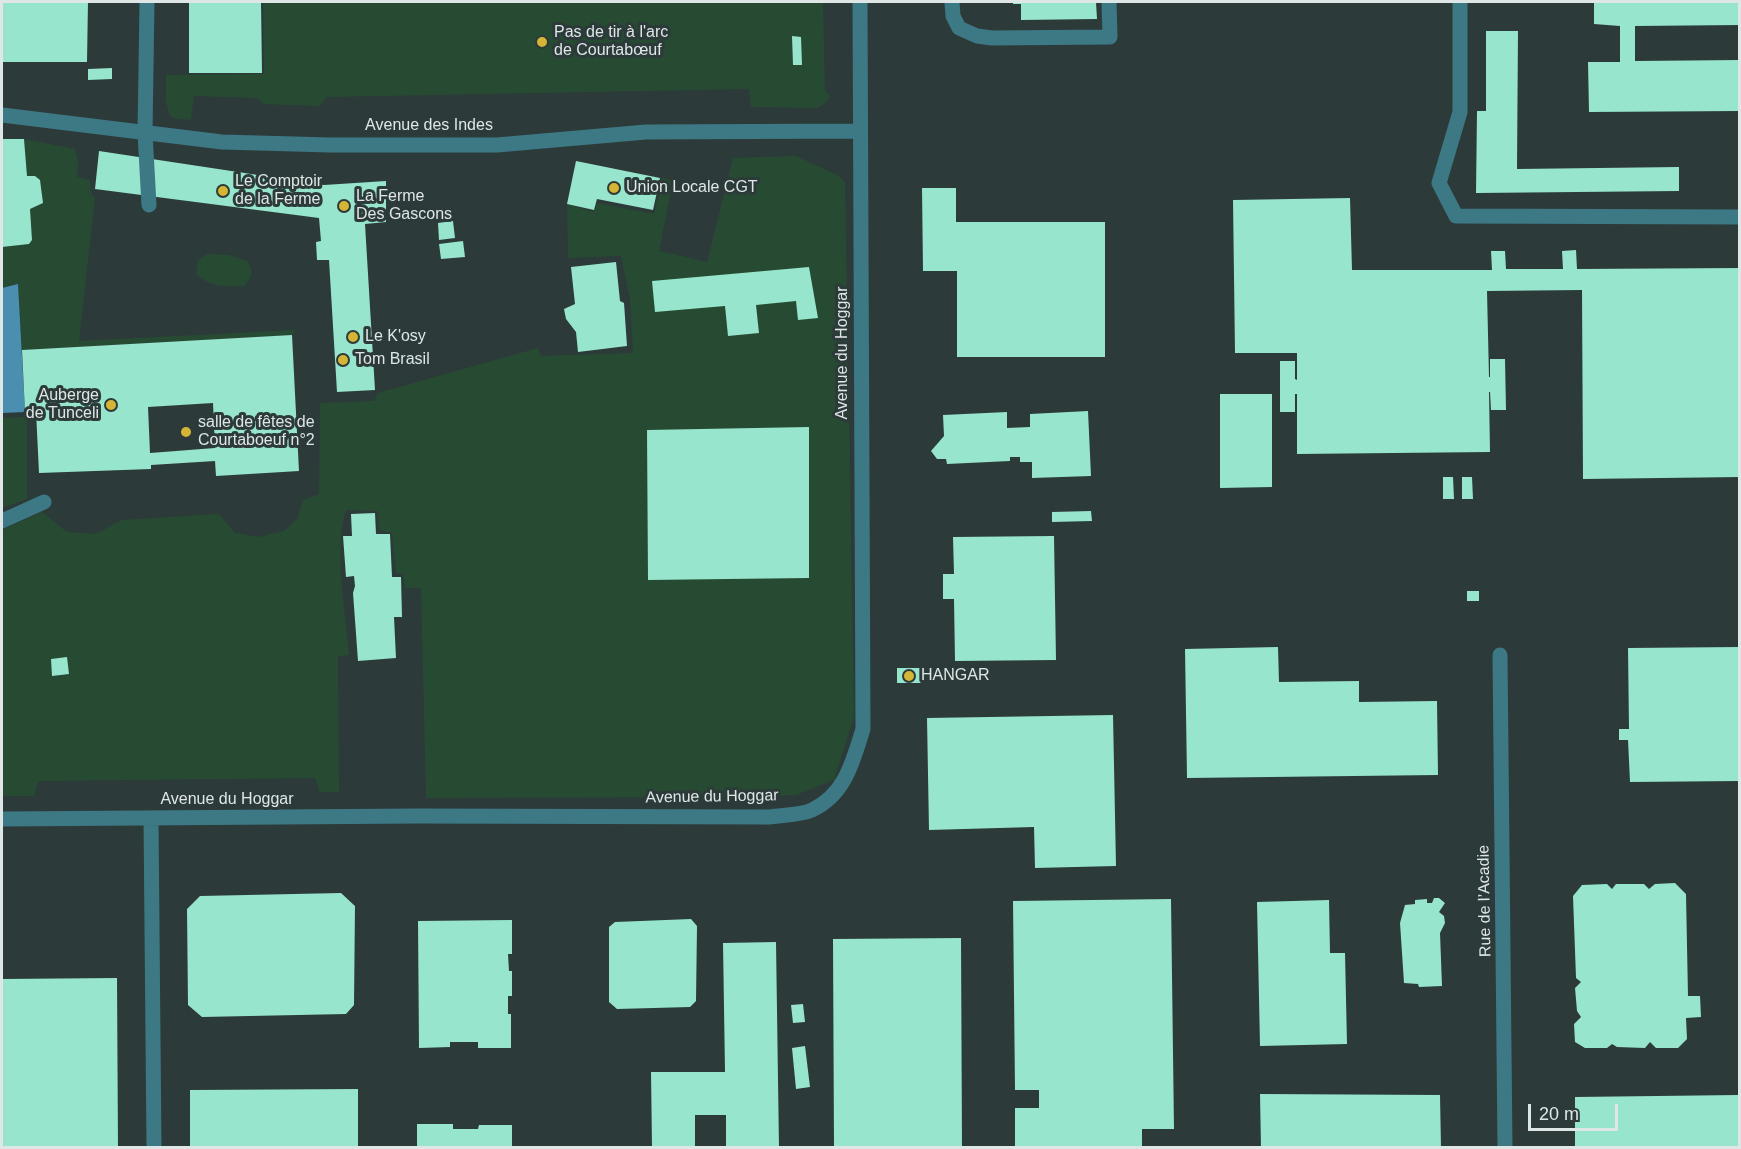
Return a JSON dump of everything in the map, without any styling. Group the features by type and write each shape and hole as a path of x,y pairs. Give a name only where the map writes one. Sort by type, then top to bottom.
{"street":[{"path":"147,2 145,133 149,205"},
{"name":"Avenue du Hoggar","path":"2,819 770,817 811,811 831,797 850,773 863,729 860,2"},
{"path":"952,2 953,16 959,28 977,36 992,38 1110,37 1109,2"},
{"path":"1460,2 1460,112 1439,183 1456,216 1740,217"},
{"name":"Avenue des Indes","path":"2,115 222,142 497,144 646,132 859,131"},
{"path":"2,521 44,502"},
{"name":"Rue de l’Acadie","path":"1500,655 1505,1148"},
{"path":"151,818 154,1148"}],"green space":[{"path":"263,2 827,2 823,3 825,91 830,95 827,102 817,108 751,107 749,89 326,97 320,106 264,104 257,98 194,96 191,120 172,118 167,103 166,75 264,74"},
{"path":"24,139 75,149 78,161 77,177 90,180 91,194 95,197 79,341 296,330 292,335 22,350 18,285 2,288 2,247 29,244 32,240 30,209 40,180 35,176 27,176"},
{"path":"796,156 837,175 845,182 854,717 834,780 796,795 759,797 426,798 421,588 405,588 403,574 396,573 392,533 379,530 378,511 346,510 342,526 340,562 349,655 338,656 339,792 320,792 315,778 38,781 34,796 2,796 2,530 42,512 67,532 96,534 122,520 219,514 235,533 259,537 284,531 298,518 303,500 319,494 320,403 374,401 378,393 538,348 541,356 633,353 630,299 621,256 568,258 567,204 593,212 598,203 654,214 662,178 673,180 659,251 707,262 733,158"},
{"path":"207,254 229,255 247,261 252,271 249,280 244,286 218,285 207,282 196,274 198,260"},
{"path":"27,417 27,499 2,508 2,418"}],"water":[{"path":"18,284 25,412 2,413 2,288"}],"building":[{"path":"2,2 88,2 87,62 2,62"},
{"path":"189,2 261,2 262,73 189,73"},
{"path":"1013,2 1096,2 1097,19 1021,20 1021,4 1013,4"},
{"path":"1594,2 1740,2 1740,25 1635,26 1635,61 1740,60 1740,111 1589,112 1588,62 1620,62 1620,26 1594,24"},
{"path":"1486,31 1518,31 1517,169 1679,167 1679,191 1476,193 1477,111 1486,111"},
{"path":"792,36 801,37 802,65 793,65"},
{"path":"112,68 112,79 88,80 88,69"},
{"path":"2,139 24,139 27,176 35,176 40,180 43,203 30,209 32,240 29,244 2,247"},
{"path":"99,151 324,185 386,181 386,222 365,224 375,390 337,392 329,260 317,260 316,242 321,241 319,218 95,189"},
{"name":"Union Locale CGT","path":"576,161 660,178 653,210 597,199 594,210 567,204"},
{"path":"922,188 956,188 956,222 1105,222 1105,357 957,357 957,271 923,271"},
{"path":"1350,198 1352,270 1492,270 1491,251 1505,251 1506,269 1563,269 1562,251 1576,250 1577,269 1740,268 1740,477 1583,479 1582,290 1487,291 1489,377 1490,359 1505,359 1506,410 1491,410 1489,392 1490,452 1297,454 1297,394 1295,394 1295,412 1280,412 1280,361 1295,361 1295,379 1297,380 1297,353 1235,353 1233,200"},
{"path":"453,221 455,238 439,240 438,223"},
{"path":"463,241 465,257 441,259 439,244"},
{"path":"616,262 620,301 624,303 627,346 578,352 576,332 566,319 564,309 575,304 571,267"},
{"path":"809,267 818,318 798,320 796,301 756,305 759,333 728,336 725,306 655,312 652,281"},
{"name":"Auberge de Tunceli","path":"292,335 299,471 216,476 215,461 151,465 151,469 39,473 36,411 25,412 22,350","holes":["213,403 215,448 150,453 148,407"]},
{"path":"1220,394 1272,394 1272,487 1220,488"},
{"path":"1088,411 1091,476 1032,478 1032,462 1020,462 1020,457 1010,457 1010,461 947,464 946,459 937,459 931,451 944,436 943,415 1007,412 1007,428 1030,427 1030,414"},
{"path":"809,427 809,578 648,580 647,430"},
{"path":"1443,477 1453,477 1454,499 1443,499"},
{"path":"1462,477 1472,477 1473,499 1462,499"},
{"path":"1091,511 1092,521 1052,522 1052,512"},
{"path":"375,513 376,534 390,534 392,577 401,577 402,617 394,617 396,658 358,661 354,576 346,577 343,536 352,536 351,514"},
{"path":"1054,536 1056,660 955,661 954,599 943,599 943,574 954,574 953,537"},
{"path":"1467,591 1479,591 1479,601 1467,601"},
{"path":"1278,647 1279,682 1359,681 1359,702 1437,701 1438,775 1187,778 1185,649"},
{"path":"1740,647 1740,781 1630,782 1628,740 1619,740 1619,729 1629,729 1628,648"},
{"path":"67,657 69,674 52,676 51,659"},
{"name":"HANGAR","path":"897,668 921,668 921,683 897,683"},
{"path":"1113,715 1116,866 1035,868 1034,827 929,830 927,718"},
{"path":"1675,883 1686,894 1688,996 1700,996 1701,1017 1686,1018 1687,1039 1678,1048 1656,1048 1650,1042 1645,1048 1617,1047 1612,1044 1607,1048 1585,1048 1575,1042 1574,1024 1581,1017 1577,1011 1575,988 1581,982 1576,978 1573,896 1582,885 1607,884 1612,889 1616,884 1644,884 1649,889 1655,884"},
{"path":"341,893 355,906 354,1005 346,1014 202,1017 188,1005 187,909 200,896"},
{"path":"1434,898 1439,898 1445,903 1439,912 1444,916 1445,923 1440,933 1442,986 1419,987 1418,984 1404,983 1400,923 1405,905 1415,904 1415,900 1427,899 1427,903 1432,903"},
{"path":"1171,899 1174,1129 1142,1129 1142,1148 1015,1148 1015,1108 1039,1108 1039,1090 1015,1090 1013,901"},
{"path":"1329,900 1330,953 1345,953 1347,1044 1260,1046 1257,902"},
{"path":"691,919 697,926 696,1001 690,1007 617,1009 609,1002 609,927 615,922"},
{"path":"512,920 512,954 508,954 509,971 512,971 512,996 508,996 508,1014 511,1014 511,1048 478,1048 478,1042 450,1042 450,1047 419,1048 418,921"},
{"path":"961,938 962,1148 834,1148 833,939"},
{"path":"776,942 779,1148 726,1148 726,1115 695,1115 695,1148 652,1148 651,1072 725,1072 723,943"},
{"path":"117,978 118,1148 2,1148 2,979"},
{"path":"803,1004 805,1022 793,1023 791,1005"},
{"path":"805,1046 810,1087 796,1089 792,1048"},
{"path":"358,1089 358,1148 190,1148 190,1090"},
{"path":"1260,1094 1440,1095 1441,1148 1261,1148"},
{"path":"1738,1095 1739,1148 1575,1148 1575,1097"},
{"path":"417,1124 453,1124 453,1129 478,1129 479,1125 512,1125 512,1148 417,1148"}],"place":[{"name":"Pas de tir à l'arc de Courtabœuf","path":"542,42"},
{"name":"Union Locale CGT","path":"614,188"},
{"name":"Le Comptoir de la Ferme","path":"223,191"},
{"name":"La Ferme Des Gascons","path":"344,206"},
{"name":"Le K'osy","path":"353,337"},
{"name":"Tom Brasil","path":"343,360"},
{"name":"Auberge de Tunceli","path":"111,405"},
{"name":"salle de fêtes de Courtaboeuf n°2","path":"186,432"},
{"name":"HANGAR","path":"909,676"}]}
